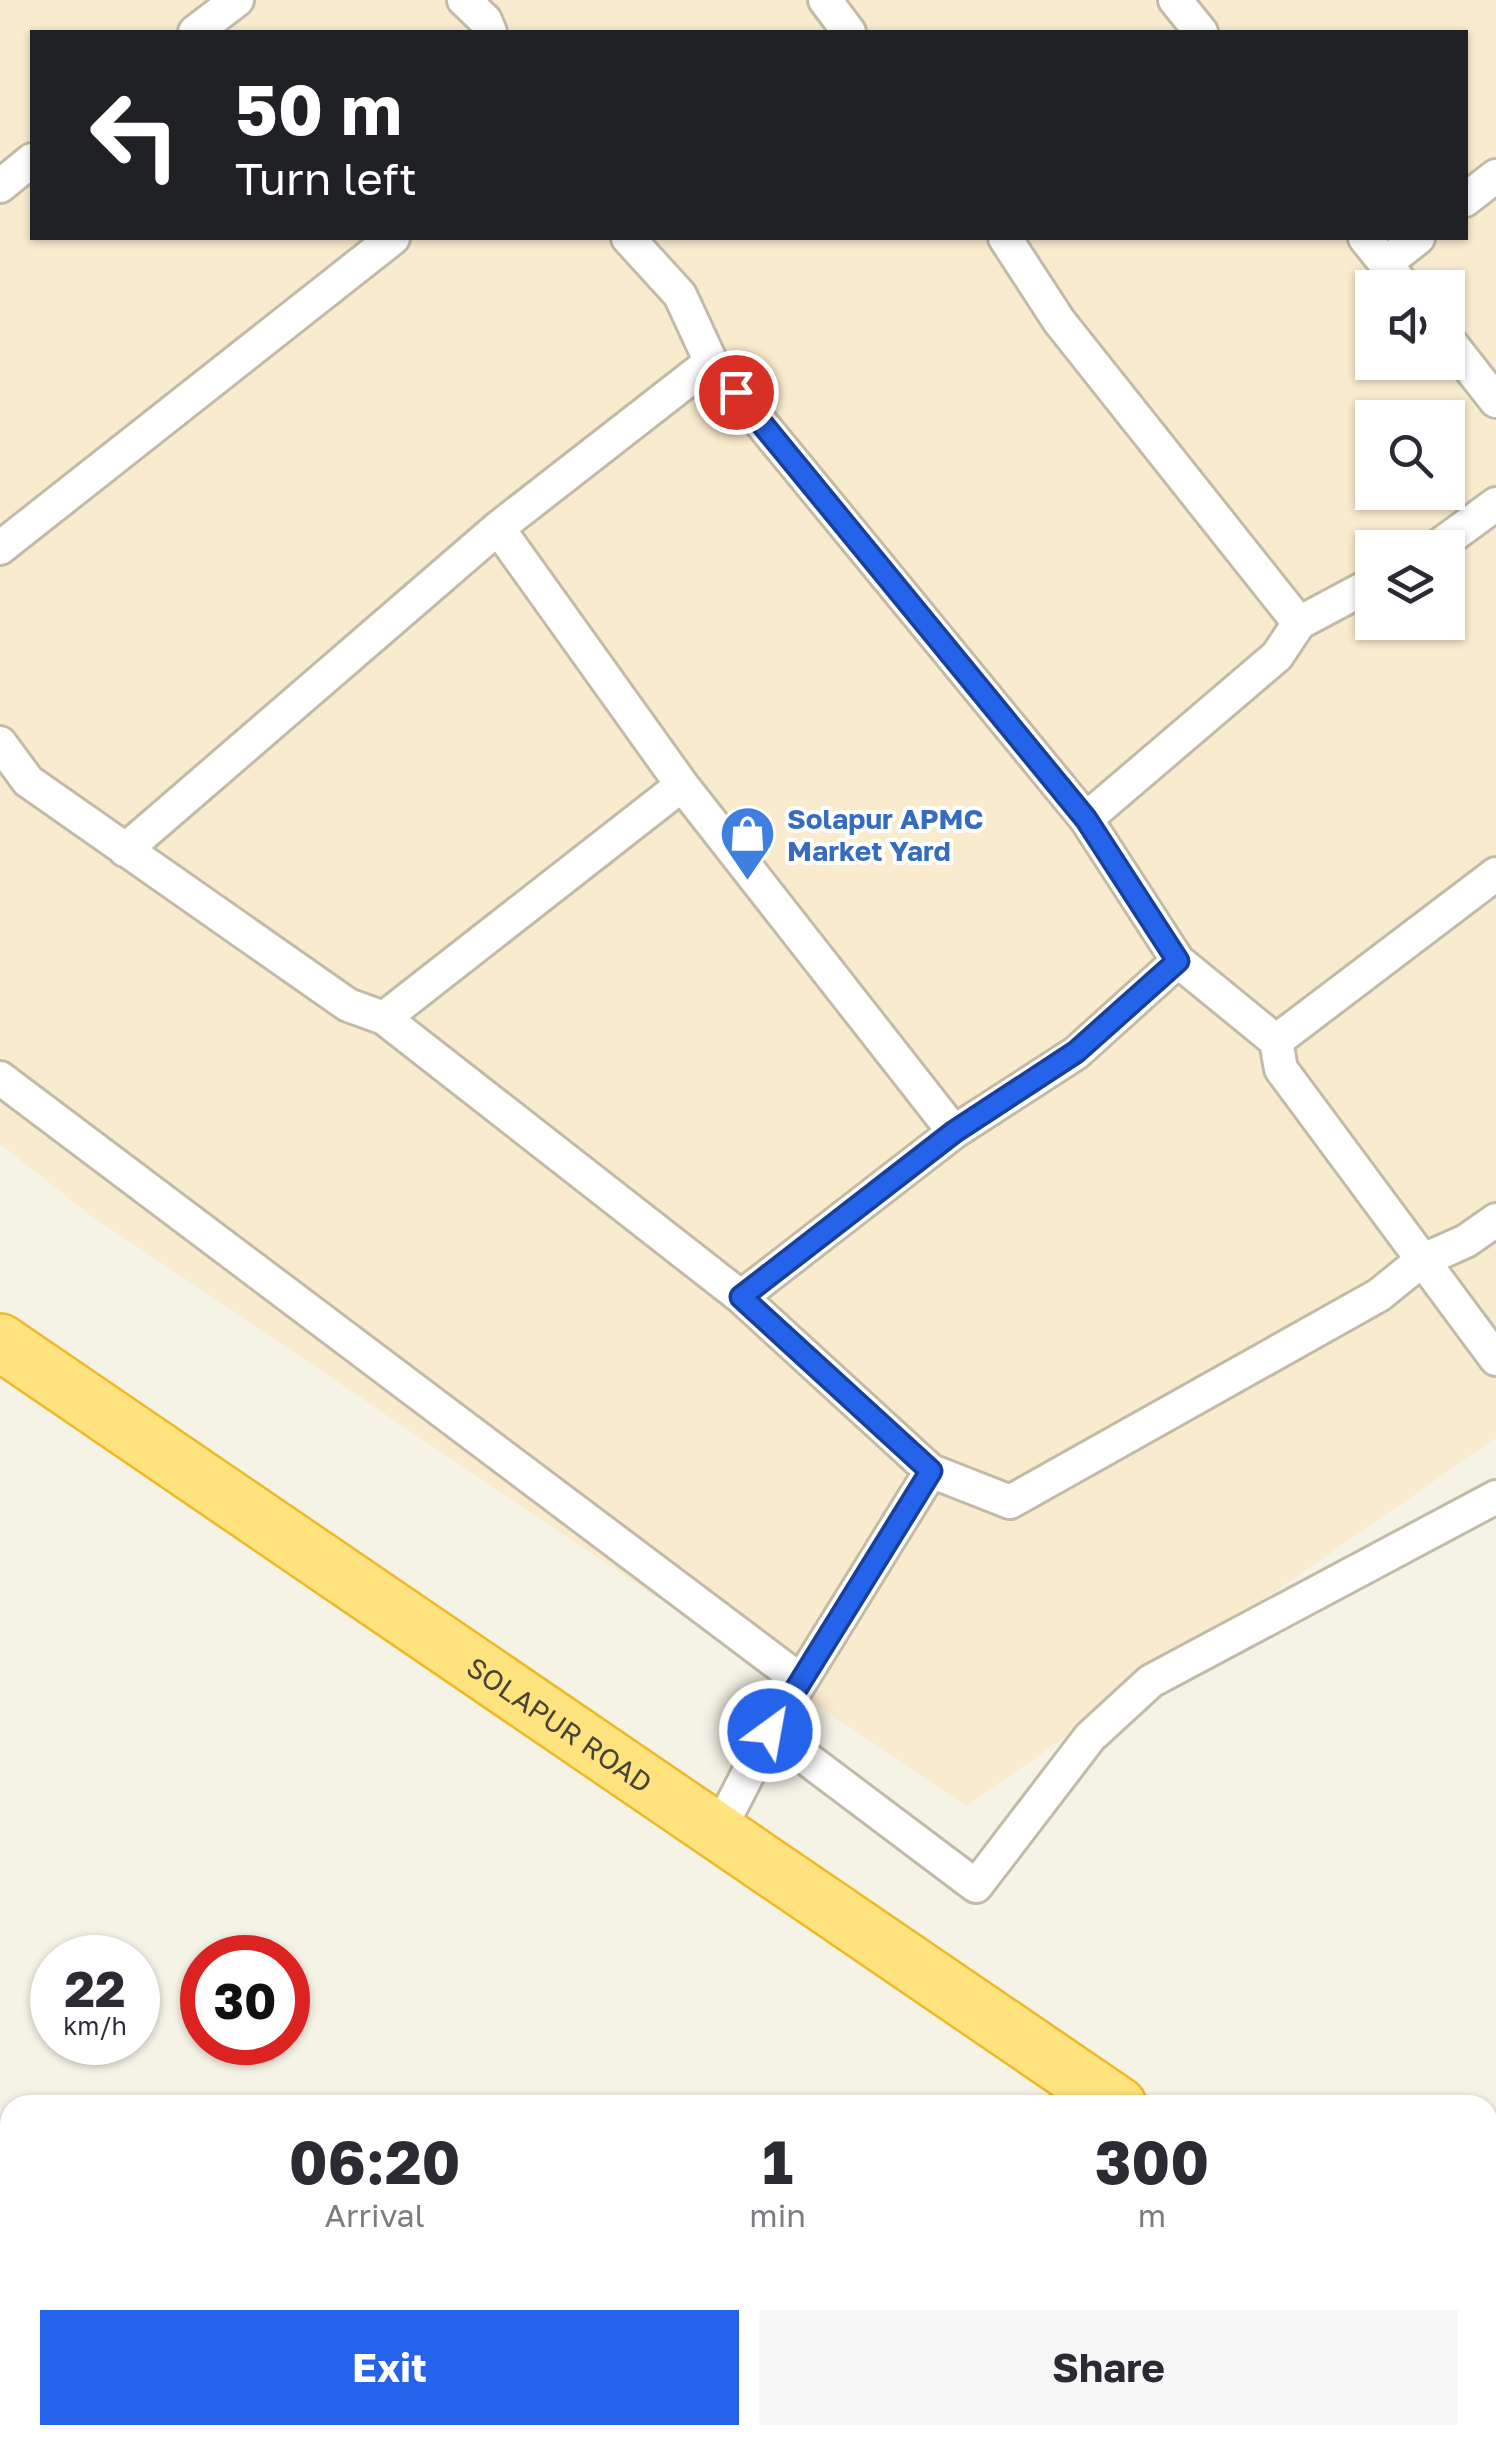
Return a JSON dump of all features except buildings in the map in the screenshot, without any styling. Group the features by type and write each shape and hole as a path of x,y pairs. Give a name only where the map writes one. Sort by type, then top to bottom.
{"highway":[{"name":"SOLAPUR ROAD","path":"0,1342 1103,2095"}],"street":[{"path":"199,30 237,0"},
{"path":"464,0 485,20 489,30"},
{"path":"824,0 847,30"},
{"path":"1175,0 1199,30"},
{"path":"0,186 30,162"},
{"path":"1468,198 1496,176"},
{"path":"0,548 391,240"},
{"path":"630,240 680,295 711,362 1086,819 1178,961 1276,1041 1281,1069 1496,1359"},
{"path":"1006,240 1059,321 1299,622"},
{"path":"1385,263 1415,240"},
{"path":"125,850 498,528 711,362"},
{"path":"1465,362 1496,401"},
{"path":"1461,530 1496,504"},
{"path":"498,528 682,785 954,1132"},
{"path":"1086,819 1276,656 1299,622 1355,593"},
{"path":"0,743 28,781 348,1005 384,1018 741,1297 931,1471 1010,1502 1379,1295 1421,1261 1466,1240 1496,1220"},
{"path":"384,1018 682,785"},
{"path":"1276,1041 1496,874"},
{"path":"741,1297 954,1132 1076,1052 1178,961"},
{"path":"0,1078 801,1681"},
{"path":"718,1832 770,1731 931,1471"},
{"path":"770,1731 976,1886 1090,1738 1150,1681 1496,1497"}],"shaded area":[{"name":"Solapur APMC Market Yard","path":"0,0 1496,0 1496,1438 966,1806 90,1215 0,1144"}],"place":[{"name":"Solapur APMC Market Yard","path":"748,883"}],"route":[{"path":"736,392 1086,819 1178,961 1076,1052 954,1132 741,1297 931,1471 770,1731"}]}
